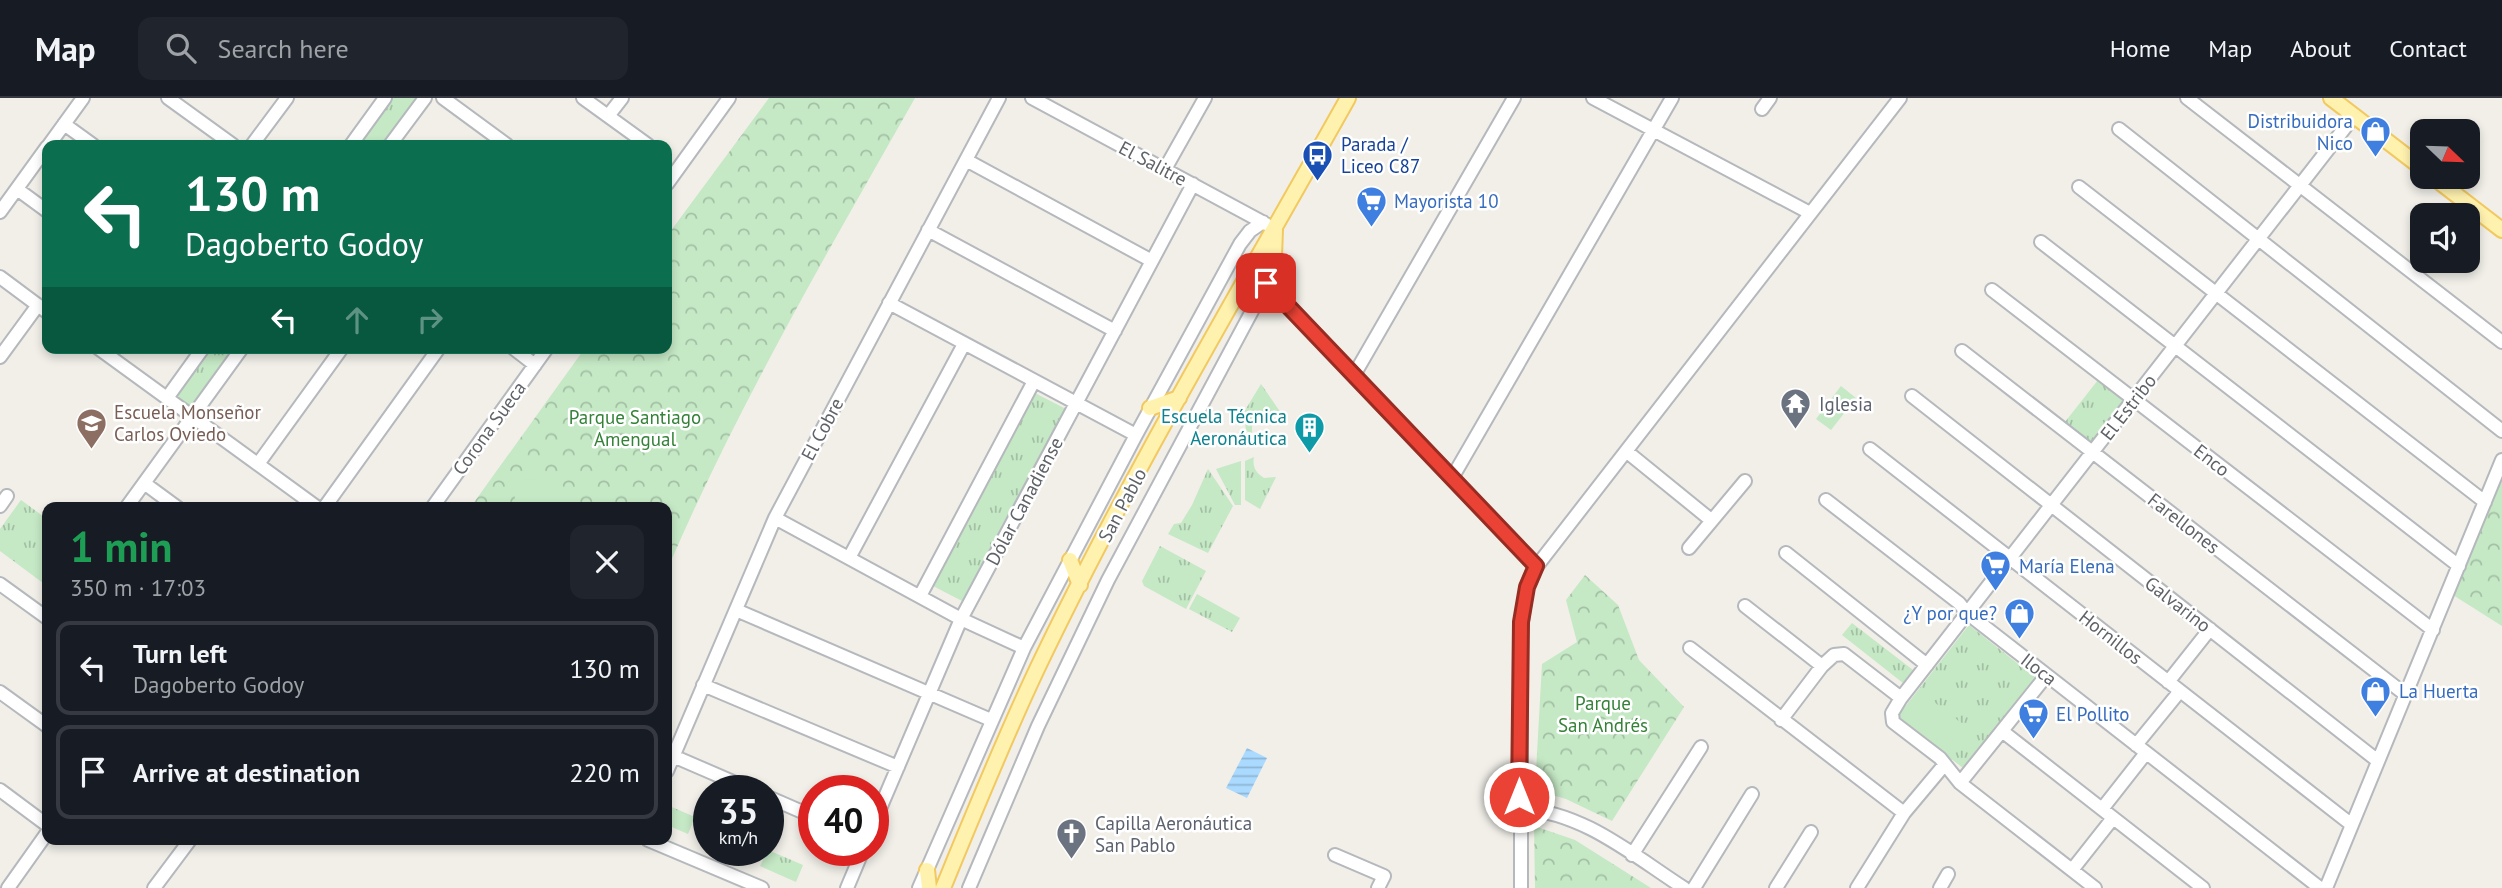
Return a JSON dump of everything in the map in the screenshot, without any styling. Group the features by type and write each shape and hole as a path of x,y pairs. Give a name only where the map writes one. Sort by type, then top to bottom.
{"main road":[{"name":"San Pablo","path":"943,888 1024,699 1080,585 1269,225 1348,98"},
{"path":"2332,98 2410,159"},
{"path":"2449,189 2502,230"},
{"path":"1266,283 1274,256 1269,225"},
{"path":"1150,408 1179,398"},
{"path":"1070,560 1080,585"},
{"path":"927,870 929,888"}],"street":[{"path":"52,140 83,98"},
{"path":"168,98 184,103 227,140"},
{"path":"256,140 286,98"},
{"path":"355,140 385,98"},
{"path":"394,140 425,98"},
{"path":"443,98 501,140"},
{"path":"583,98 641,140"},
{"path":"608,116 622,98"},
{"path":"672,177 729,98"},
{"name":"El Cobre","path":"673,756 775,518 999,98"},
{"name":"El Salitre","path":"1032,98 1269,225"},
{"path":"1164,169 1205,98"},
{"path":"1354,375 1514,98"},
{"path":"1593,98 1810,214"},
{"path":"1452,478 1672,98"},
{"path":"1762,109 1770,98"},
{"path":"1521,888 1521,622 1527,587 1536,566 1900,98"},
{"path":"2187,98 2502,342"},
{"name":"El Estribo","path":"1901,698 2354,116"},
{"path":"64,124 86,140"},
{"path":"2119,129 2502,431"},
{"path":"0,212 42,154"},
{"path":"966,160 1152,261"},
{"path":"672,162 679,167"},
{"name":"Dólar Canadiense","path":"889,788 961,619 1193,184"},
{"path":"2078,187 2485,502"},
{"path":"17,189 42,207"},
{"name":"San Pablo","path":"919,888 1024,648 1150,408 1240,244 1250,231 1269,225"},
{"path":"928,230 1115,331"},
{"path":"2041,242 2459,566"},
{"path":"0,277 42,308 0,356"},
{"path":"1266,283 1536,566"},
{"name":"San Pablo","path":"969,888 1038,726 1108,580 1266,283"},
{"name":"Enco","path":"1992,289 2432,630"},
{"path":"889,303 1136,435"},
{"path":"849,558 964,344"},
{"name":"Farellones","path":"1962,351 2406,695"},
{"path":"106,354 310,502"},
{"path":"167,398 199,354"},
{"path":"130,502 238,354"},
{"path":"258,464 338,354"},
{"path":"328,502 435,354"},
{"path":"521,354 535,365"},
{"name":"Corona Sueca","path":"436,502 543,354"},
{"path":"920,596 1034,381"},
{"name":"Galvarino","path":"1912,396 2378,761"},
{"name":"Hornillos","path":"1870,449 2352,825"},
{"path":"1626,451 1711,520"},
{"path":"2326,888 2502,460"},
{"path":"1689,548 1745,481"},
{"path":"144,483 170,502"},
{"name":"Iloca","path":"1826,500 1959,603 1967,614 2320,888"},
{"path":"775,518 961,619 1024,648"},
{"path":"1786,553 1927,665"},
{"path":"0,584 42,613"},
{"path":"1745,606 1822,666"},
{"path":"736,610 991,720"},
{"path":"2168,682 2210,629"},
{"path":"1690,648 1904,813"},
{"path":"1781,720 1822,666 1834,655 1844,654 1901,698 1892,713 1892,719 1945,764 1960,783 2095,888"},
{"path":"1960,783 2046,676"},
{"path":"704,685 898,767"},
{"path":"2102,808 2180,691"},
{"path":"0,692 42,722"},
{"path":"2002,731 2203,888"},
{"path":"1632,855 1701,747"},
{"path":"673,756 717,775"},
{"path":"1857,888 1904,813 1945,764"},
{"path":"0,790 42,821"},
{"path":"1694,888 1752,794"},
{"path":"1519,809 1539,810 1562,816 1588,828 1632,855 1668,884 1684,888"},
{"path":"2072,870 2113,818"},
{"path":"1776,888 1811,832"},
{"path":"8,888 42,840"},
{"path":"154,888 186,845"},
{"path":"660,845 762,888"},
{"path":"1335,855 1381,882"},
{"path":"846,888 856,866"},
{"path":"1940,888 1948,874"}],"green space":[{"path":"391,98 418,98 388,140 360,140"},
{"name":"Parque Santiago Amengual","path":"769,98 915,98 816,272 753,390 672,559 672,502 474,502 581,354 672,354 672,229"},
{"path":"203,354 231,354 192,407 174,394"},
{"path":"2098,380 2124,400 2091,442 2065,422"},
{"path":"1261,384 1283,416 1281,418 1274,412 1262,412 1252,423 1252,433 1246,431 1244,412"},
{"path":"1841,386 1856,398 1831,430 1816,419"},
{"path":"1033,392 1066,409 966,603 933,586"},
{"path":"1254,457 1254,467 1259,474 1264,478 1276,477 1260,509 1245,500 1245,461"},
{"path":"1241,461 1241,505 1235,505 1216,469"},
{"path":"1208,469 1233,506 1208,553 1168,534 1174,524 1181,523"},
{"path":"2502,472 2502,626 2453,595"},
{"path":"562,477 565,502 515,502 513,481"},
{"path":"21,500 42,515 42,582 0,551 0,529"},
{"path":"1160,546 1206,571 1186,609 1144,586 1142,581"},
{"name":"Parque San Andrés","path":"1585,575 1618,605 1639,660 1684,707 1612,821 1566,799 1535,790 1542,664 1577,642 1566,600"},
{"path":"1197,594 1240,618 1232,632 1189,609"},
{"path":"1852,623 1913,670 1903,683 1842,635"},
{"path":"1969,625 2036,678 1963,768 1897,717"},
{"path":"1925,695 1964,725 1946,748 1907,718"},
{"path":"672,807 693,816 688,834 672,827"},
{"path":"1534,826 1575,840 1651,888 1535,888"},
{"path":"784,857 798,863 798,866 803,866 796,882 760,866 784,866"}],"water":[{"path":"1247,748 1267,758 1247,798 1226,788"}],"place":[{"name":"Distribuidora Nico","path":"2376,159"},
{"name":"Parada / Liceo C87","path":"1318,182"},
{"name":"Mayorista 10","path":"1371,228"},
{"name":"Iglesia","path":"1796,431"},
{"name":"Escuela Monseñor Carlos Oviedo","path":"91,450"},
{"name":"Escuela Técnica Aeronáutica","path":"1310,454"},
{"name":"María Elena","path":"1996,593"},
{"name":"¿Y por que?","path":"2020,640"},
{"name":"La Huerta","path":"2376,718"},
{"name":"El Pollito","path":"2033,741"},
{"name":"Capilla Aeronáutica San Pablo","path":"1072,861"}],"route":[{"path":"1266,283 1536,566 1527,587 1521,622 1519,797"}]}
